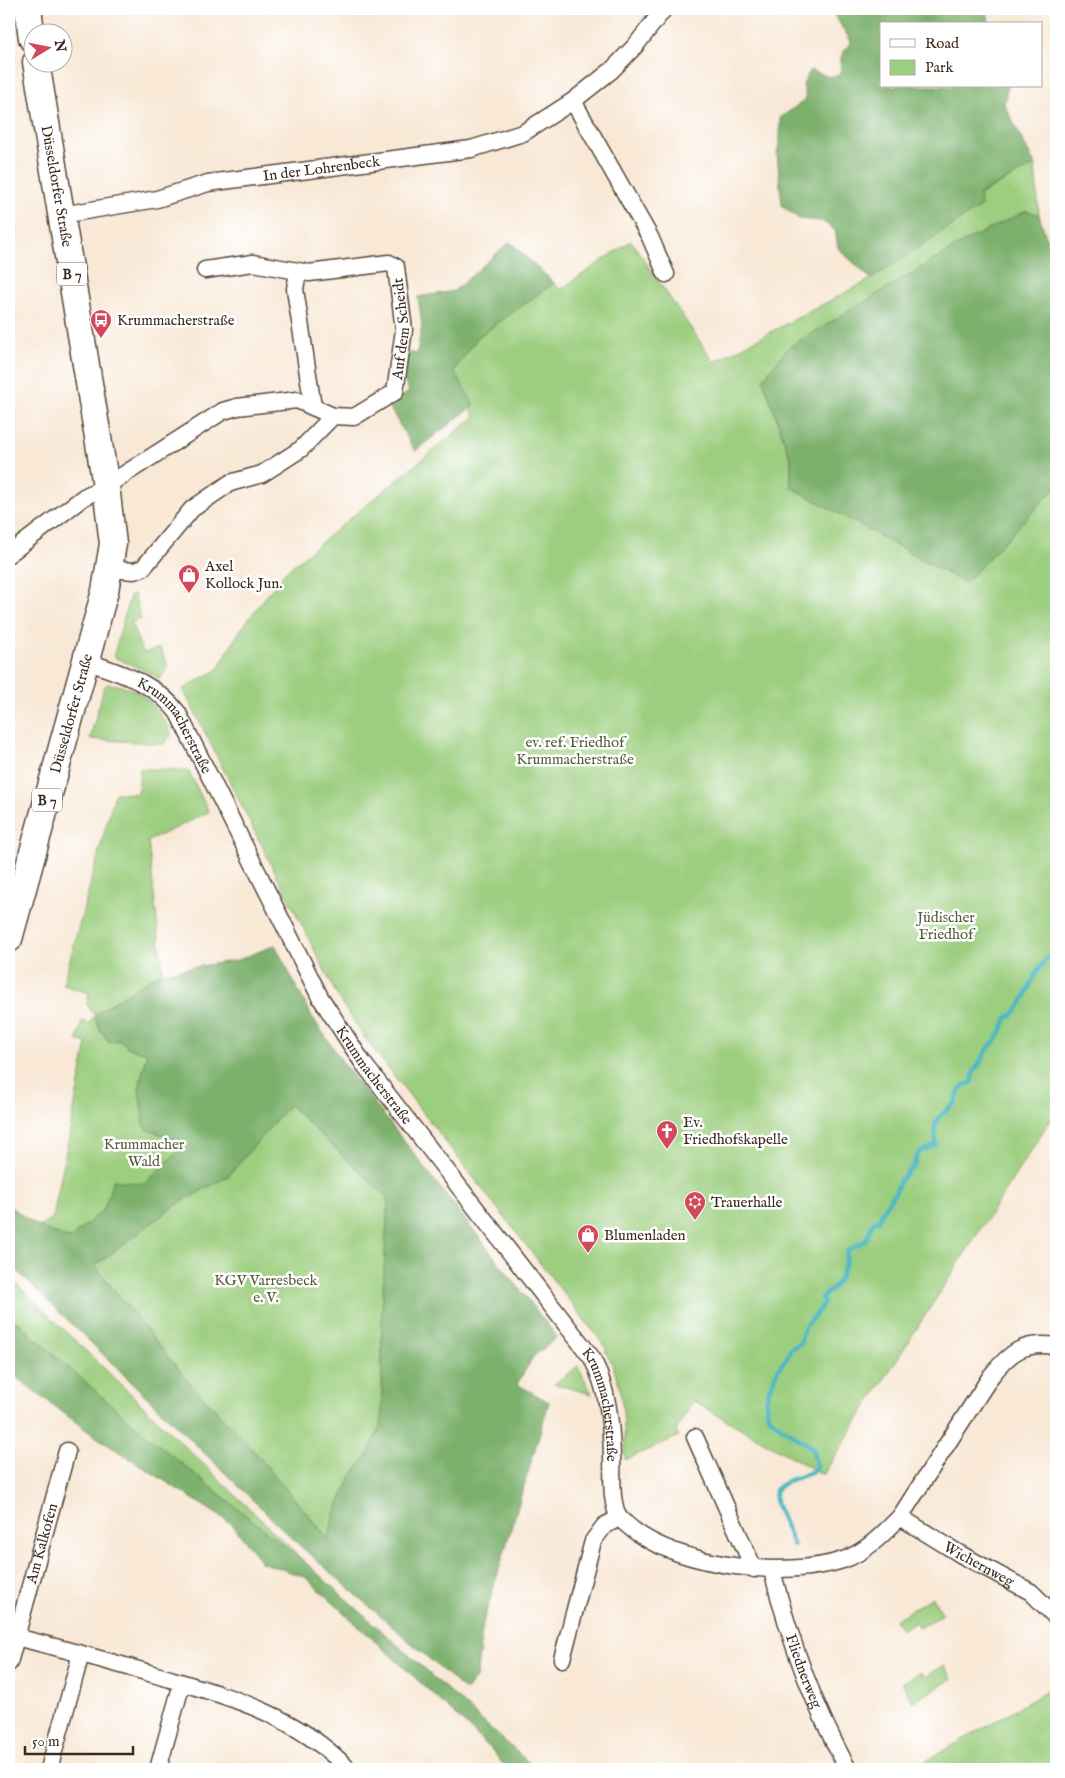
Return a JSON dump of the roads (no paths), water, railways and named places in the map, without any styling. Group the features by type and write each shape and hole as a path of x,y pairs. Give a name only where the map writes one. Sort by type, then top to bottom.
{"main road":[{"path":"28,9 30,22"},
{"name":"Düsseldorfer Straße","path":"9,939 110,570 112,532 38,72"}],"street":[{"name":"In der Lohrenbeck","path":"61,214 157,199 208,184 472,149 523,134 572,101 612,70 636,45 664,9"},
{"path":"572,101 650,237 666,274"},
{"name":"Auf dem Scheidt","path":"106,486 223,411 295,400 333,416 354,417 395,392 404,330 396,267 389,262 309,274 254,263 205,270"},
{"path":"298,272 294,289 313,407"},
{"path":"110,570 134,571 143,568 196,506 230,483 262,474 301,449 333,416"},
{"path":"9,554 84,496 106,486"},
{"name":"Krummacherstraße","path":"86,661 143,682 163,697 178,714 334,1022 368,1070 592,1358 601,1377 608,1400 611,1419 613,1498 619,1518"},
{"path":"562,1659 593,1541 604,1526 619,1518 644,1538 668,1548 688,1555 754,1568 772,1570 823,1565 843,1559 864,1549 882,1536 900,1517 990,1376 1003,1362 1010,1355 1028,1347 1056,1346"},
{"path":"695,1437 754,1568"},
{"name":"Am Kalkofen","path":"9,1663 67,1451"},
{"name":"Wichernweg","path":"900,1517 952,1550 1031,1592 1056,1617"},
{"name":"Fliednerweg","path":"772,1570 782,1608 803,1670 824,1721 848,1769"},
{"path":"16,1637 81,1654 254,1705 304,1732 332,1752 348,1769"},
{"path":"49,1769 81,1654"},
{"path":"158,1769 182,1683"}],"waterway":[{"path":"794,1546 776,1504 775,1490 786,1482 812,1472 817,1468 812,1448 771,1418 767,1410 766,1400 770,1386 779,1368 789,1355 790,1349 801,1343 804,1329 824,1302 821,1298 837,1283 845,1265 847,1251 866,1240 873,1222 878,1221 901,1179 914,1165 918,1153 936,1145 935,1125 940,1116 956,1102 962,1087 972,1083 973,1074 989,1047 998,1038 1007,1018 1013,1015 1021,1004 1037,971 1052,952 1056,939 1053,915 1056,892"}],"place":[{"name":"Krummacherstraße","path":"101,339"},
{"name":"Axel Kollock Jun.","path":"189,594"},
{"name":"Ev. Friedhofskapelle","path":"667,1150"},
{"name":"Trauerhalle","path":"695,1221"},
{"name":"Blumenladen","path":"588,1254"}],"park label":[{"name":"ev. ref. Friedhof Krummacherstraße","path":"575,750"},
{"name":"Jüdischer Friedhof","path":"946,926"},
{"name":"Krummacher Wald","path":"144,1152"},
{"name":"KGV Varresbeck e. V.","path":"266,1288"}]}
